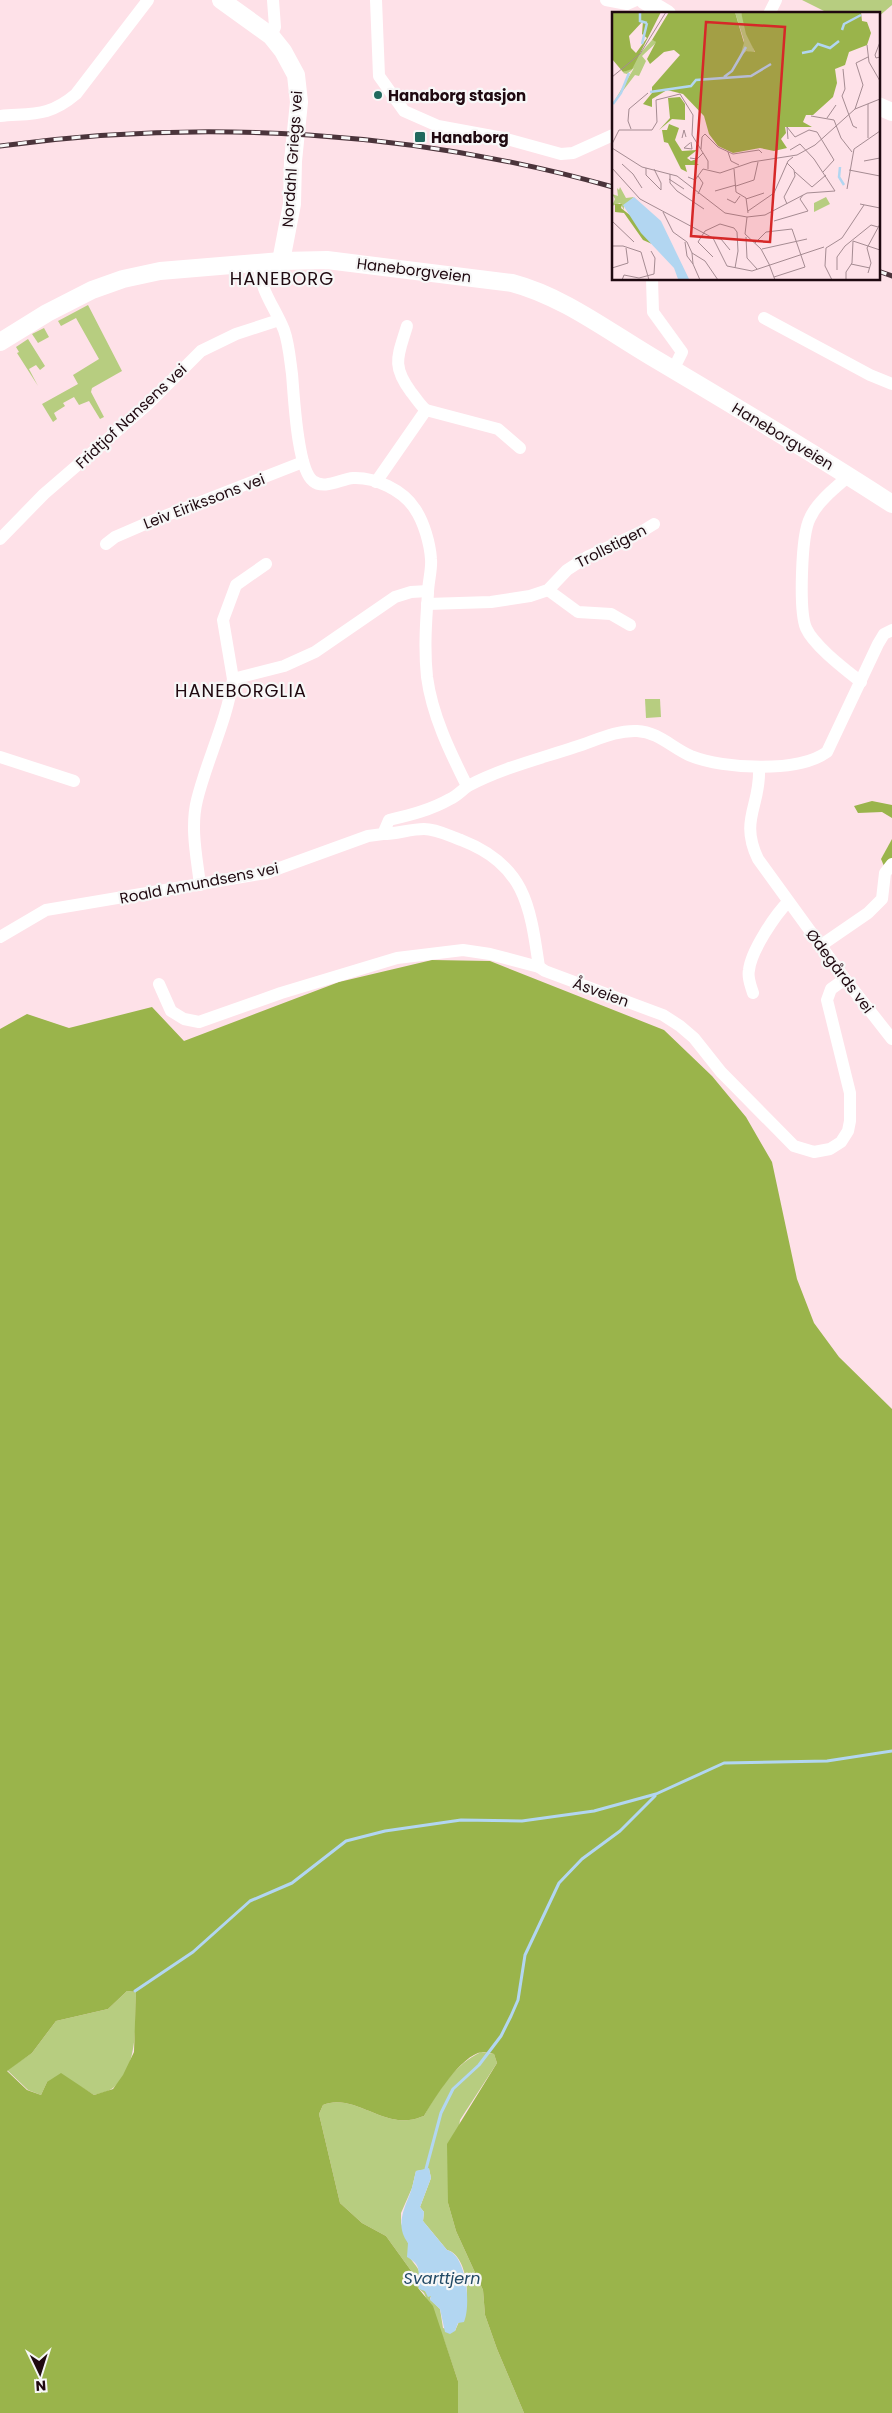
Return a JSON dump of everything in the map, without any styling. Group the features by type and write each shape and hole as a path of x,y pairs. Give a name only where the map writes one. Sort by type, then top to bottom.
{"street":[{"path":"0,116 55,110 63,105 76,94 148,0"},
{"name":"Nordahl Griegs vei","path":"221,0 271,36 283,51 296,75 298,119 292,204 281,261"},
{"path":"271,36 275,27 272,0"},
{"path":"376,0 379,76 404,111 438,126 503,138 561,154 573,153 612,135"},
{"path":"606,0 627,4 636,0"},
{"path":"644,0 664,12"},
{"path":"770,12 776,0"},
{"path":"880,107 892,112"},
{"name":"Haneborgveien","path":"0,342 61,305 114,282 160,271 281,261 350,262 512,283 532,288 673,370 892,504"},
{"path":"259,263 261,283 279,320 288,346 303,462 306,472 318,484 329,484 352,478 388,486 415,508 423,526 431,560 425,641 430,692 452,753 468,786"},
{"path":"652,280 653,312 682,352 673,370"},
{"path":"764,318 870,375 892,384"},
{"name":"Fridtjof Nansens vei","path":"0,539 44,494 147,405 202,351 236,334 279,320"},
{"path":"407,326 398,356 398,371 410,391 426,410 498,429 520,448"},
{"path":"376,482 426,410"},
{"name":"Leiv Eirikssons vei","path":"106,544 114,537 152,521 303,462"},
{"path":"849,476 810,518 806,531 803,601 806,629 829,656 861,682"},
{"name":"Trollstigen","path":"548,590 567,570 587,557 654,524"},
{"path":"200,885 194,832 196,802 230,704 233,679 223,620 236,585 266,564"},
{"path":"233,679 284,666 314,652 395,597 411,592 428,598 491,602 530,596 548,590 570,609 578,612 611,614 630,625"},
{"path":"383,834 389,820 427,810 451,799 468,786 517,765 613,734 629,731 639,731 662,737 690,755 707,761 759,768 812,760 827,752 878,644 884,634 892,630"},
{"path":"0,758 74,781"},
{"name":"Ødegårds vei","path":"759,768 759,786 750,820 750,838 758,859 820,946 892,1039"},
{"name":"Roald Amundsens vei","path":"0,937 46,910 266,873 368,836 425,829 436,830 469,843 497,858 506,868 524,896 533,928 539,967"},
{"path":"820,946 868,913 882,899 884,873 892,864"},
{"path":"754,993 748,977 750,963 773,918 788,902"},
{"name":"Åsveien","path":"158,984 171,1011 184,1019 199,1022 281,993 397,958 463,950 490,954 539,967 545,971 663,1015 694,1038 722,1072 794,1146 814,1152 830,1149 841,1142 848,1131 850,1121 850,1093 828,1000 831,989 845,979"}],"green space":[{"path":"802,0 892,0 892,5 880,15 880,12 826,12"},
{"path":"88,305 122,371 92,388 91,392 104,417 100,419 89,401 79,405 74,397 63,403 65,406 54,413 57,419 53,422 42,404 78,384 73,375 99,359 76,318 61,326 58,321"},
{"path":"44,328 49,337 38,343 32,334"},
{"path":"28,339 45,366 40,370 36,365 29,369 38,386 17,353 19,352 16,347"},
{"path":"645,699 660,699 661,717 646,718"},
{"path":"872,801 892,805 892,818 882,812 858,813 854,806"},
{"path":"892,839 892,869 887,873 881,859"},
{"path":"432,960 490,961 664,1030 712,1076 746,1117 772,1162 797,1279 814,1323 839,1357 892,1409 892,2413 524,2413 497,2349 485,2315 483,2290 456,2231 448,2203 447,2144 497,2063 494,2054 482,2052 465,2061 457,2069 441,2089 424,2116 411,2120 398,2120 387,2118 355,2106 334,2102 323,2105 319,2114 340,2203 362,2223 386,2236 412,2272 418,2288 433,2306 458,2381 458,2413 0,2413 0,1029 27,1014 69,1028 152,1007 184,1041 339,982","holes":["127,1991 136,1992 134,2052 123,2075 113,2089 94,2095 61,2073 47,2082 41,2095 27,2090 7,2071 32,2053 56,2021 108,2009"]},
{"path":"127,1991 136,1992 134,2043 127,2069 113,2088 94,2095 81,2087 47,2082 41,2095 28,2090 7,2070 32,2053 56,2021 108,2009"},
{"path":"481,2052 494,2054 497,2063 460,2120 448,2203 456,2231 483,2290 485,2315 497,2349 524,2413 458,2413 458,2381 444,2340 424,2293 418,2288 412,2272 386,2236 362,2223 340,2203 319,2114 323,2105 334,2102 355,2106 387,2118 398,2120 411,2120 424,2116 448,2079 472,2057","holes":["429,2169 431,2178 420,2207 424,2212 423,2221 447,2250 458,2258 466,2279 467,2295 465,2305 455,2331 443,2328 440,2309 430,2299 431,2296 418,2285 419,2273 410,2258 408,2243 401,2223 401,2213 412,2188 416,2171"]}],"water":[{"name":"Svarttjern","path":"429,2168 431,2178 420,2207 424,2212 423,2221 447,2250 454,2254 459,2261 466,2282 467,2305 464,2322 458,2323 455,2331 450,2334 445,2332 440,2309 430,2300 431,2296 428,2297 425,2291 419,2289 418,2268 407,2257 408,2243 404,2237 401,2224 416,2171"}],"waterway":[{"path":"135,1991 193,1952 250,1901 292,1883 346,1841 385,1831 461,1820 522,1821 594,1811 656,1794 724,1763 827,1761 892,1751"},
{"path":"426,2169 441,2113 453,2089 479,2065 501,2036 511,2016 518,2000 525,1955 559,1883 582,1859 620,1831 655,1796"}],"railway":[{"path":"0,146 77,137 154,133 231,132 309,135 386,142 462,153 538,168 612,187"},
{"path":"880,272 892,276"}],"place":[{"name":"Hanaborg stasjon","path":"378,95"},
{"name":"Hanaborg","path":"420,137"}],"district":[{"name":"HANEBORG","path":"282,278"},
{"name":"HANEBORGLIA","path":"241,690"}]}
